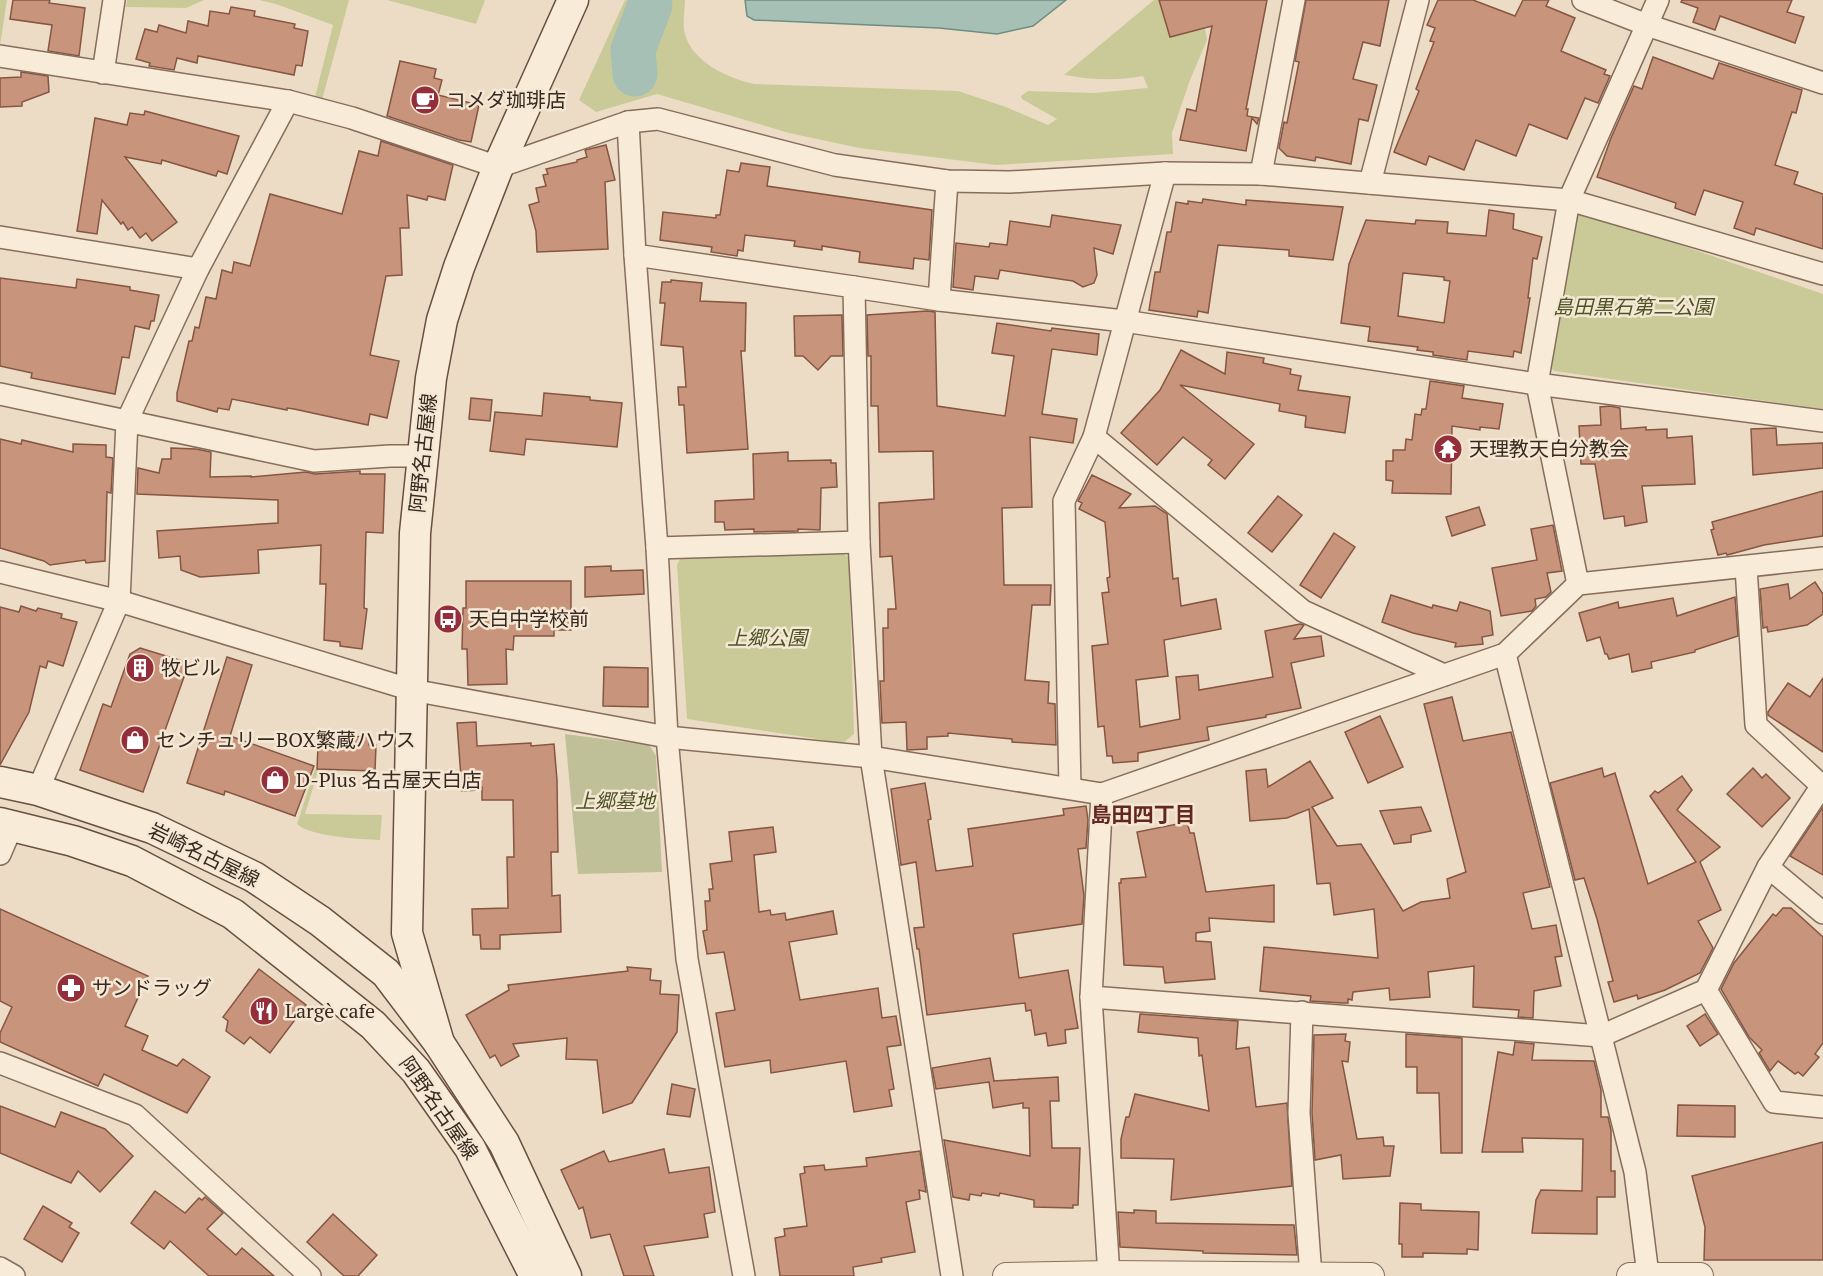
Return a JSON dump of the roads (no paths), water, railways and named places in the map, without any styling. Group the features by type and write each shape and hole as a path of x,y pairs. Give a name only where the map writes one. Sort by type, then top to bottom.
{"main road":[{"name":"阿野名古屋線","path":"439,1043 407,933 415,533 431,378 442,320 459,267 498,167 573,0"},
{"name":"岩崎名古屋線","path":"0,782 38,790 153,828 254,877 320,921 386,973"},
{"name":"岩崎名古屋線","path":"6,825 73,841 132,861 233,914 344,1001"},
{"name":"阿野名古屋線","path":"407,933 386,973 344,1001 373,1025 417,1071 470,1148 535,1276"},
{"name":"阿野名古屋線","path":"386,973 439,1043 504,1143 566,1276"}],"street":[{"path":"104,73 114,0"},
{"path":"1261,174 1294,0"},
{"path":"1370,183 1418,0"},
{"path":"1583,0 1647,25 1823,83"},
{"path":"1578,584 1538,384 1569,200 1658,0"},
{"path":"0,56 288,101 352,118 498,167 628,122 658,119 835,165 947,181 1010,183 1165,173 1261,174 1569,200 1823,274"},
{"path":"38,790 119,601 127,421 198,269 288,101"},
{"path":"628,122 635,255 657,548 667,737 687,959 744,1276"},
{"path":"1070,788 1064,501 1094,437 1165,173"},
{"path":"939,300 947,181"},
{"path":"0,237 198,269"},
{"path":"635,255 939,300 1124,321 1538,384 1823,421"},
{"path":"854,287 859,542 871,757 952,1276"},
{"path":"0,394 314,461 422,456"},
{"path":"1094,437 1303,610 1444,675"},
{"path":"657,548 859,542"},
{"path":"0,572 119,601 412,690 667,737 871,757 1102,794 1505,654 1578,584 1823,558"},
{"path":"1091,997 1601,1036 1706,990 1767,867 1822,785 1756,724 1746,567"},
{"path":"1505,654 1635,1172 1639,1275 1700,1276"},
{"path":"1102,794 1091,997 1109,1275"},
{"path":"0,854 6,825"},
{"path":"1767,867 1823,913"},
{"path":"1706,990 1774,1102 1823,1107"},
{"path":"1302,1012 1299,1113 1311,1276"},
{"path":"0,1063 135,1116 310,1276"},
{"path":"0,1268 14,1276"},
{"path":"1006,1276 1371,1276"}],"waterway":[{"path":"650,5 651,0"},
{"path":"635,74 633,50 650,5"}],"place":[{"name":"コメダ珈琲店","path":"425,100"},
{"name":"天理教天白分教会","path":"1448,449"},
{"name":"天白中学校前","path":"448,619"},
{"name":"牧ビル","path":"140,668"},
{"name":"センチュリーBOX繁蔵ハウス","path":"135,740"},
{"name":"D-Plus 名古屋天白店","path":"275,780"},
{"name":"サンドラッグ","path":"71,988"},
{"name":"Largè cafe","path":"264,1011"}],"district":[{"name":"島田四丁目","path":"1143,815"}],"park label":[{"name":"島田黒石第二公園","path":"1633,307"},
{"name":"上郷公園","path":"767,638"},
{"name":"上郷墓地","path":"615,801"}]}
